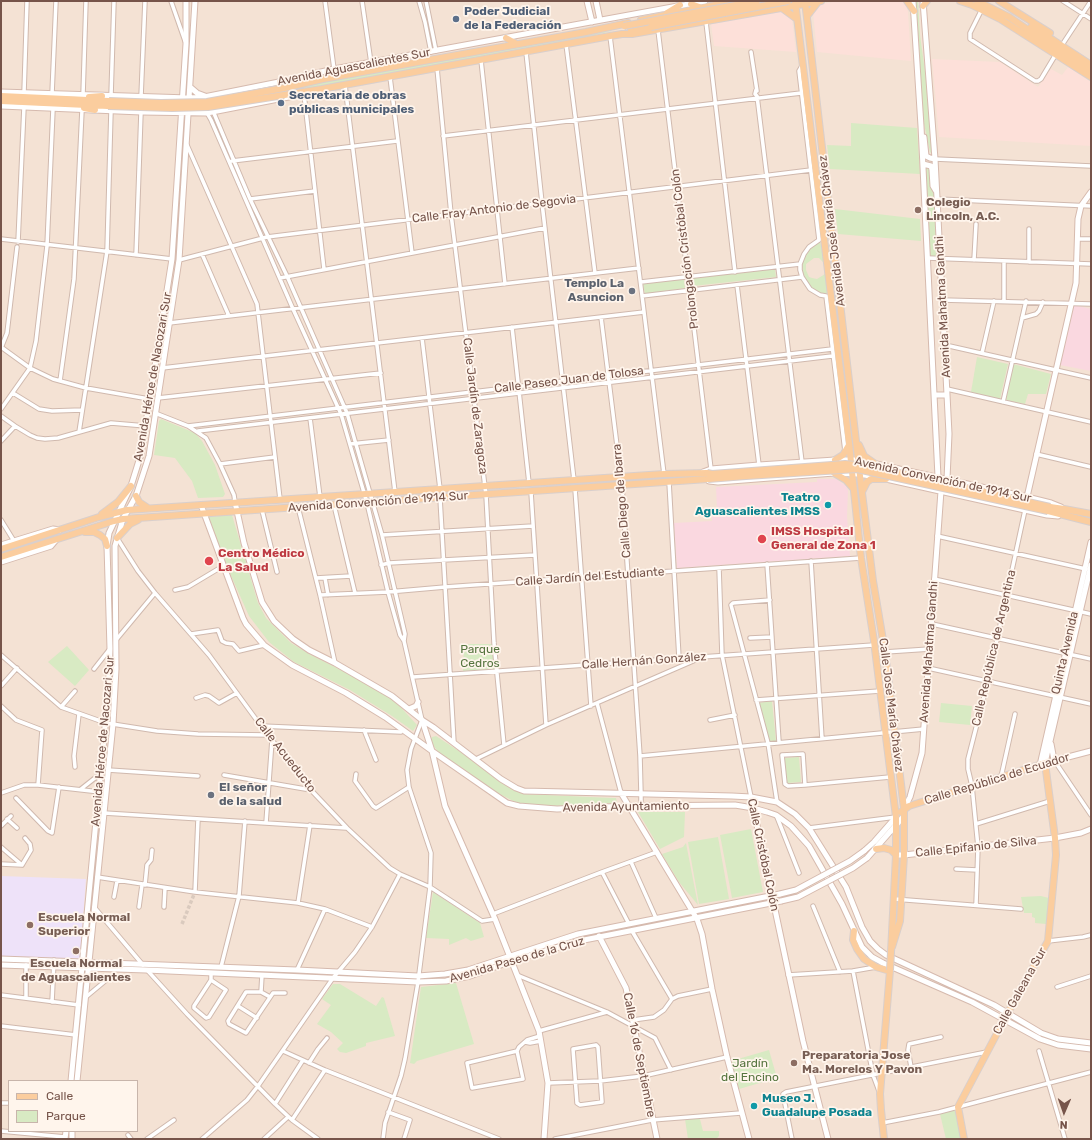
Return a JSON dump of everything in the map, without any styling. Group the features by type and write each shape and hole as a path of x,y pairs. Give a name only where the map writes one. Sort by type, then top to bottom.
{"main road":[{"name":"Avenida Héroe de Nacozari Sur","path":"71,1080 106,723 110,649 107,546 109,533 131,486 141,454 172,259 186,44 186,1"},
{"name":"Avenida Héroe de Nacozari Sur","path":"78,1080 113,724 116,669 115,546 123,519 136,496 149,456 179,260 195,1"},
{"path":"588,1 592,22"},
{"path":"596,1 600,20"},
{"name":"Avenida Aguascalientes Sur","path":"284,92 323,79 506,38 705,1"},
{"name":"Avenida Aguascalientes Sur","path":"586,32 735,1"},
{"path":"742,15 752,8 750,1"},
{"name":"Avenida Aguascalientes Sur","path":"1,106 95,110 110,103 142,97 189,98 212,96 334,69 624,26 757,1"},
{"name":"Avenida Aguascalientes Sur","path":"622,34 631,30 788,1"},
{"name":"Avenida Aguascalientes Sur","path":"1,96 33,100 74,102 207,102 284,92 322,89 610,36 706,22 782,8 795,3 819,1"},
{"path":"807,16 819,1"},
{"path":"907,1 914,12"},
{"name":"Avenida Mahatma Gandhi","path":"904,809 910,797 922,753 941,491 938,477 923,164 913,1"},
{"path":"960,1 982,9 1010,24 1091,77"},
{"path":"977,1 1003,14 1091,72"},
{"path":"987,1 1011,14 1091,65"},
{"path":"999,1 1091,60"},
{"name":"Avenida José María Chávez","path":"805,2 858,460"},
{"name":"Avenida José María Chávez","path":"795,3 850,460"},
{"name":"Avenida Mahatma Gandhi","path":"924,3 937,192 949,434 947,479 941,491"},
{"path":"691,4 702,8"},
{"path":"662,15 680,5"},
{"path":"782,8 797,19"},
{"path":"506,38 515,43"},
{"path":"280,82 323,79"},
{"path":"190,88 200,94 212,96"},
{"name":"Avenida Aguascalientes Sur","path":"1,92 102,96 110,103 142,112 188,114 207,113 304,94 322,89"},
{"path":"95,110 79,108 74,102 81,97 102,96"},
{"path":"204,97 201,99 200,107 207,113"},
{"path":"172,98 176,100 178,104 177,111 173,113"},
{"name":"Avenida Aguascalientes Sur","path":"1,101 33,100"},
{"path":"921,126 925,141 926,156 935,159"},
{"path":"923,164 931,166 933,186 937,192"},
{"path":"1027,497 1076,283 1078,219 1081,206 1091,192"},
{"path":"172,259 175,261 176,266 174,277 176,280"},
{"path":"934,395 947,395"},
{"path":"856,441 864,456 874,463"},
{"path":"835,460 840,458 845,452 849,443"},
{"name":"Avenida Convención de 1914 Sur","path":"1,557 123,519 622,486 669,482 759,465 835,460 858,460 874,463 1027,497 1051,503 1064,509"},
{"name":"Calle José María Chávez","path":"850,460 861,558 874,645 896,817 896,855 890,971 880,1094 884,1139"},
{"name":"Calle José María Chávez","path":"858,460 873,581 885,652 904,809 902,900 900,921 891,951"},
{"name":"Avenida Convención de 1914 Sur","path":"1,549 118,511 664,474 746,476 857,469 1049,509 1064,509 1091,514"},
{"path":"834,474 846,480 854,489"},
{"name":"Avenida Convención de 1914 Sur","path":"706,475 718,482 834,474 860,474 1047,515 1063,516 1091,522"},
{"path":"862,493 867,482 871,479 886,479"},
{"path":"99,517 118,502 131,486"},
{"path":"136,496 139,502 148,508"},
{"name":"Avenida Ayuntamiento","path":"235,502 244,543 262,602 274,621 293,639 309,650 392,696 501,779 524,791 751,797 777,802 795,814 808,828 846,887 862,927 870,941 878,949 886,955 994,1005 1042,1033 1058,1039 1091,1043"},
{"name":"Avenida Ayuntamiento","path":"201,505 245,621 264,645 292,665 346,693 386,717 507,803 519,806 557,809 629,806 735,805 753,808 776,815 791,826 809,846 842,904 862,947 872,957 972,1002 1040,1039 1058,1045 1091,1050"},
{"name":"Avenida Convención de 1914 Sur","path":"1049,509 1063,516"},
{"path":"117,538 130,524 142,518"},
{"name":"Avenida Convención de 1914 Sur","path":"1,545 53,529 59,531"},
{"path":"80,532 94,532 100,535 105,539 107,546"},
{"name":"Avenida Convención de 1914 Sur","path":"1,562 52,546 54,541"},
{"name":"Quinta Avenida","path":"1042,764 1089,568 1091,542"},
{"path":"861,558 867,561 870,576 873,581"},
{"name":"Quinta Avenida","path":"1042,764 1050,742 1058,697"},
{"path":"409,709 416,706 418,702"},
{"path":"422,720 432,751 445,806 494,917 540,1036 548,1083 544,1139"},
{"path":"1050,742 1054,760"},
{"name":"Calle República de Ecuador","path":"904,809 1054,760 1091,751"},
{"name":"Calle Galeana Sur","path":"958,1107 1048,941 1056,855 1050,801 1042,764"},
{"path":"621,793 697,919 702,934 727,1057 749,1139"},
{"name":"Calle Cristóbal Colón","path":"751,797 788,974 828,1139"},
{"name":"Avenida Paseo de la Cruz","path":"1,966 146,970 418,982 446,980 470,976 578,934 796,890 850,861 864,851 904,809"},
{"name":"Avenida Paseo de la Cruz","path":"1,958 418,976 444,974 468,970 579,941 697,919 798,897 853,868 867,858 904,816"},
{"name":"Calle Epifanio de Silva","path":"896,855 1055,838 1081,833 1091,829"},
{"path":"876,849 884,848 891,850 896,855"},
{"name":"Calle 16 de Septiembre","path":"597,930 626,988 656,1139"},
{"path":"854,931 853,940 857,950 864,959 876,968 890,971"},
{"path":"958,1107 964,1139"}],"street":[{"path":"24,92 27,1"},
{"path":"52,94 56,1"},
{"path":"82,95 86,1"},
{"path":"79,432 107,251 114,1"},
{"path":"142,97 145,1"},
{"path":"170,1 186,44"},
{"path":"325,1 334,69"},
{"path":"362,1 371,63"},
{"path":"419,1 435,54"},
{"path":"426,1 435,54"},
{"path":"1063,1 1091,19"},
{"path":"1064,42 1091,1"},
{"path":"982,9 970,33 970,39 1035,81 1041,80 1056,54"},
{"path":"706,22 735,272"},
{"name":"Prolongación Cristóbal Colón","path":"658,30 699,371 706,475"},
{"path":"610,36 664,474"},
{"path":"566,44 595,273"},
{"path":"526,52 574,480"},
{"path":"751,52 756,90 758,94 757,97 766,176 802,462"},
{"path":"481,60 505,284"},
{"name":"Avenida José María Chávez","path":"800,264 808,247 819,240 799,71 803,64"},
{"name":"Calle Jardín de Zaragoza","path":"437,68 443,136 486,495 494,643 504,745"},
{"path":"390,77 412,252"},
{"path":"345,85 395,492"},
{"path":"443,136 716,104 757,97 801,93"},
{"path":"304,94 324,269"},
{"path":"18,242 24,108"},
{"path":"1,409 30,368 36,341 47,246 53,109"},
{"path":"60,382 74,282 82,110"},
{"path":"213,111 250,199 287,276 330,379 347,414 368,494 388,592 400,635 404,641 422,720 408,759 407,770 409,787 431,853 430,887 418,982 405,1059 401,1076 383,1130 383,1139"},
{"path":"136,255 142,112"},
{"path":"207,113 280,278 292,309 341,414 368,494"},
{"path":"228,161 398,141"},
{"path":"186,142 257,304 280,499"},
{"path":"935,159 1091,166"},
{"name":"Calle Fray Antonio de Segovia","path":"179,260 267,237 811,170"},
{"path":"250,199 315,191"},
{"path":"937,199 1091,206"},
{"path":"974,260 976,224"},
{"path":"280,278 545,228"},
{"path":"1029,229 1029,262"},
{"path":"1,239 47,246 107,251 172,259"},
{"path":"1077,239 1091,240"},
{"path":"17,247 7,333 1,347 30,368 60,382 149,399"},
{"path":"202,254 229,316"},
{"path":"927,258 1091,264"},
{"path":"1004,261 1004,301"},
{"path":"641,282 800,264 802,277 642,296"},
{"path":"169,323 639,268"},
{"name":"Avenida José María Chávez","path":"802,277 810,289 820,295 826,296 832,356 845,452"},
{"path":"737,285 759,465"},
{"path":"942,300 1026,301 1091,304"},
{"path":"982,353 994,301"},
{"path":"1003,402 1026,301"},
{"path":"1022,318 1036,314 1043,302"},
{"path":"162,368 644,312"},
{"name":"Calle Diego de Ibarra","path":"601,317 622,486 640,756 640,806"},
{"path":"512,327 529,483"},
{"path":"422,338 440,489"},
{"path":"945,345 1091,378"},
{"name":"Calle Paseo Juan de Tolosa","path":"188,426 832,349"},
{"name":"Calle Paseo Juan de Tolosa","path":"198,431 832,356"},
{"path":"158,398 380,373"},
{"path":"947,389 1046,413 1091,422"},
{"path":"13,393 39,409 52,411 82,410"},
{"path":"155,413 188,426 198,431 206,438 220,464 234,495 235,502"},
{"path":"1,416 15,426 37,438 45,439 58,438 111,423 146,426"},
{"path":"310,418 320,497"},
{"path":"1,440 15,426"},
{"path":"350,444 389,440"},
{"path":"1036,454 1091,467"},
{"path":"220,464 275,457"},
{"path":"669,482 679,658"},
{"path":"575,489 583,577 591,706"},
{"path":"531,492 546,726"},
{"path":"440,498 454,743"},
{"path":"370,503 382,535 389,563 405,634 404,641"},
{"path":"334,505 355,593"},
{"path":"298,507 320,595 334,663"},
{"path":"262,510 277,572"},
{"name":"Calle República de Argentina","path":"976,905 978,847 968,759 998,639 1025,510"},
{"path":"1,520 14,541"},
{"path":"382,535 533,526"},
{"path":"938,536 1089,568"},
{"name":"Calle Acueducto","path":"117,538 138,571 155,593 209,655 261,726 311,790 347,828 390,868 430,887 482,921 494,917"},
{"path":"382,565 389,563 535,555"},
{"name":"Calle Jardín del Estudiante","path":"320,595 388,592 491,583 861,558"},
{"path":"811,561 822,739"},
{"path":"767,564 779,742"},
{"path":"176,590 188,587 223,566"},
{"name":"Calle Cristóbal Colón","path":"719,568 722,655 751,797"},
{"path":"316,578 351,576"},
{"path":"325,578 328,595"},
{"path":"934,579 1091,614"},
{"path":"115,641 155,593"},
{"path":"770,600 732,603 768,743 777,802"},
{"path":"932,624 1091,659"},
{"path":"191,634 218,630 222,641 233,644 239,651 264,645"},
{"path":"750,638 772,637"},
{"name":"Calle Hernán González","path":"413,677 874,645"},
{"path":"94,669 110,649"},
{"path":"885,652 930,649"},
{"path":"1,655 62,707 106,723 157,731 198,734 268,735"},
{"path":"476,759 546,726 703,657"},
{"path":"1,686 17,668"},
{"path":"928,668 1091,704"},
{"path":"62,707 75,691"},
{"path":"756,700 880,691"},
{"path":"196,698 205,695 219,703 237,693"},
{"path":"596,704 621,793"},
{"path":"1,706 16,720 42,730 42,747 38,785"},
{"path":"75,768 74,756 79,714"},
{"path":"1001,777 1015,714"},
{"path":"710,720 735,715"},
{"path":"261,726 401,732"},
{"path":"640,756 924,729"},
{"path":"364,730 376,760"},
{"path":"266,823 272,740"},
{"path":"805,785 803,755 801,753 795,753 782,755 786,786 805,785 890,777"},
{"path":"1054,760 1091,815"},
{"path":"108,770 198,776"},
{"path":"81,789 101,773"},
{"path":"224,774 311,790"},
{"path":"356,774 355,781 376,808 409,787"},
{"path":"2,791 24,785 38,785 100,792"},
{"path":"16,798 26,806 48,831 52,833 59,787"},
{"path":"976,824 1050,801"},
{"path":"104,813 347,828"},
{"path":"776,815 799,873"},
{"path":"1,826 11,816"},
{"path":"808,828 896,817"},
{"path":"7,819 17,828"},
{"path":"194,892 198,819"},
{"path":"221,967 239,896 245,822"},
{"path":"298,903 310,825"},
{"path":"22,865 31,850 30,844 25,838"},
{"path":"1,847 22,865"},
{"path":"140,908 147,865 151,860 152,850"},
{"path":"494,917 602,872 657,852"},
{"path":"632,862 656,918"},
{"path":"1,864 22,865"},
{"path":"956,869 977,870"},
{"path":"602,872 628,924"},
{"path":"204,1138 248,1100 333,978 355,952 372,927 400,874"},
{"path":"97,877 194,892 298,903 325,909 372,927"},
{"path":"114,897 117,881"},
{"path":"164,907 165,888"},
{"path":"894,899 1021,909"},
{"path":"813,906 840,972"},
{"path":"94,908 146,970 187,1014 275,1104 292,1120 318,1139"},
{"path":"297,970 325,909"},
{"path":"632,930 672,1000"},
{"path":"1048,941 1091,935"},
{"path":"26,998 27,960"},
{"path":"52,1002 54,960"},
{"path":"788,974 840,972 876,968"},
{"path":"853,971 873,1075 880,1094"},
{"path":"211,973 211,980 194,1006 194,1008 206,1018 209,1017 226,992 225,989 211,980"},
{"path":"517,975 633,1023 655,1038 671,1070"},
{"path":"261,992 262,976"},
{"path":"1057,987 1091,976"},
{"path":"86,997 110,977"},
{"path":"633,1023 654,1017 664,1010 672,1000 678,996 712,989"},
{"path":"270,997 261,992 246,992 228,1021 229,1024 246,1033 273,993 285,993"},
{"path":"1,995 79,1005"},
{"path":"238,1006 257,1018"},
{"path":"517,1052 468,1063 472,1088 523,1078 517,1052 520,1045 529,1039 608,1012"},
{"path":"1,1026 76,1035"},
{"path":"911,1067 908,1050 909,1044 941,1037"},
{"path":"309,1063 318,1048 327,1038"},
{"path":"596,1045 598,1047 602,1102 580,1105 577,1103 575,1082 573,1049 596,1045"},
{"path":"283,1051 393,1098 499,1139"},
{"path":"1039,1051 1066,1139"},
{"path":"792,1139 783,1094 814,1086 988,1052"},
{"path":"548,1083 600,1081 643,1076 727,1057"},
{"path":"275,1104 303,1060"},
{"path":"292,1120 325,1070"},
{"path":"882,1123 958,1107 1091,1072"},
{"path":"388,1112 410,1120 404,1139"},
{"path":"555,1139 652,1120 741,1113"},
{"path":"264,1139 288,1116"},
{"path":"147,1139 174,1120"},
{"path":"18,1132 65,1136"},
{"path":"128,1135 131,1139"}],"shaded area":[{"path":"1,1 1091,1 1091,1139 1,1139"},
{"path":"839,1 906,1 911,61 817,52 813,12 820,4"},
{"path":"782,11 792,19 796,52 714,46 711,24"},
{"path":"932,59 1000,62 1038,87 1051,69 1062,75 1068,67 1091,82 1091,146 939,137"},
{"path":"1074,305 1091,309 1091,371 1060,365"},
{"name":"IMSS Hospital General de Zona 1","path":"817,479 836,479 846,486 848,491 847,516 850,556 677,568 674,523 712,521 712,508 717,508 716,487 817,482"},
{"path":"1,876 86,879 80,959 1,956"}],"green space":[{"path":"913,1 918,1 920,35 927,86 932,154 930,152 923,119"},
{"path":"612,31 574,40 319,88 284,92 321,82 573,35"},
{"path":"851,123 917,128 920,174 830,169 827,145 851,146"},
{"path":"926,168 929,168 932,186 935,192 936,257 930,256"},
{"path":"835,209 920,219 921,241 838,234"},
{"path":"820,241 824,263 819,258 814,258 806,264 806,270 809,277 812,278 817,279 825,274 829,294 820,293 811,287 803,272 802,264 809,248"},
{"path":"775,269 776,277 693,286 692,278"},
{"path":"684,279 685,288 645,294 643,284"},
{"path":"977,357 1008,364 1000,399 971,392"},
{"path":"1013,364 1051,374 1046,394 1028,394 1025,404 1006,400"},
{"path":"161,419 195,433 202,441 215,465 225,494 223,497 198,498 192,481 175,458 154,455 159,421"},
{"path":"232,515 258,603 266,618 291,643 311,655 381,690 394,700 417,725 413,731 350,690 294,662 269,642 249,616 228,569 208,517"},
{"name":"Parque Cedros","path":"464,644 492,644 494,669 463,671"},
{"path":"67,646 89,670 75,686 48,662"},
{"path":"772,701 776,741 768,742 758,703"},
{"path":"941,703 972,706 970,725 939,722"},
{"path":"436,736 477,763 507,786 524,794 616,798 617,803 554,806 519,804 494,791 439,753 432,744 431,739 432,737"},
{"path":"799,757 801,782 787,783 784,758"},
{"path":"638,812 685,812 684,837 660,849"},
{"path":"751,829 763,892 732,898 720,835"},
{"path":"718,837 729,899 699,904 688,842"},
{"path":"686,843 698,905 679,882 662,854 683,847"},
{"path":"433,892 480,923 484,937 471,941 466,938 449,945 449,939 426,938"},
{"path":"1041,896 1049,898 1046,924 1035,923 1035,918 1032,917 1032,913 1024,913 1021,897"},
{"path":"456,983 474,1044 417,1061 414,1064 410,1063 421,987"},
{"path":"333,984 340,984 376,1006 382,997 384,998 395,1036 366,1043 366,1046 346,1053 340,1052 337,1049 343,1043 331,1032 317,1024 331,1005 322,999"},
{"name":"Jardín del Encino","path":"769,1050 777,1078 739,1089 731,1061"},
{"path":"955,1110 962,1139 946,1139 940,1114"},
{"path":"685,1119 700,1119 703,1131 719,1131 719,1136 716,1139 688,1139"}],"tunnel":[{"path":"182,924 195,892"}],"place":[{"name":"Poder Judicial de la Federación","path":"456,19"},
{"name":"Secretaria de obras públicas municipales","path":"281,103"},
{"name":"Colegio Lincoln, A.C.","path":"918,210"},
{"name":"Templo La Asuncion","path":"632,291"},
{"name":"Teatro Aguascalientes IMSS","path":"828,505"},
{"name":"IMSS Hospital General de Zona 1","path":"762,539"},
{"name":"Centro Médico La Salud","path":"209,561"},
{"name":"El señor de la salud","path":"211,795"},
{"name":"Escuela Normal Superior","path":"30,925"},
{"name":"Escuela Normal de Aguascalientes","path":"76,951"},
{"name":"Preparatoria Jose Ma. Morelos Y Pavon","path":"794,1063"},
{"name":"Museo J. Guadalupe Posada","path":"754,1106"}]}
